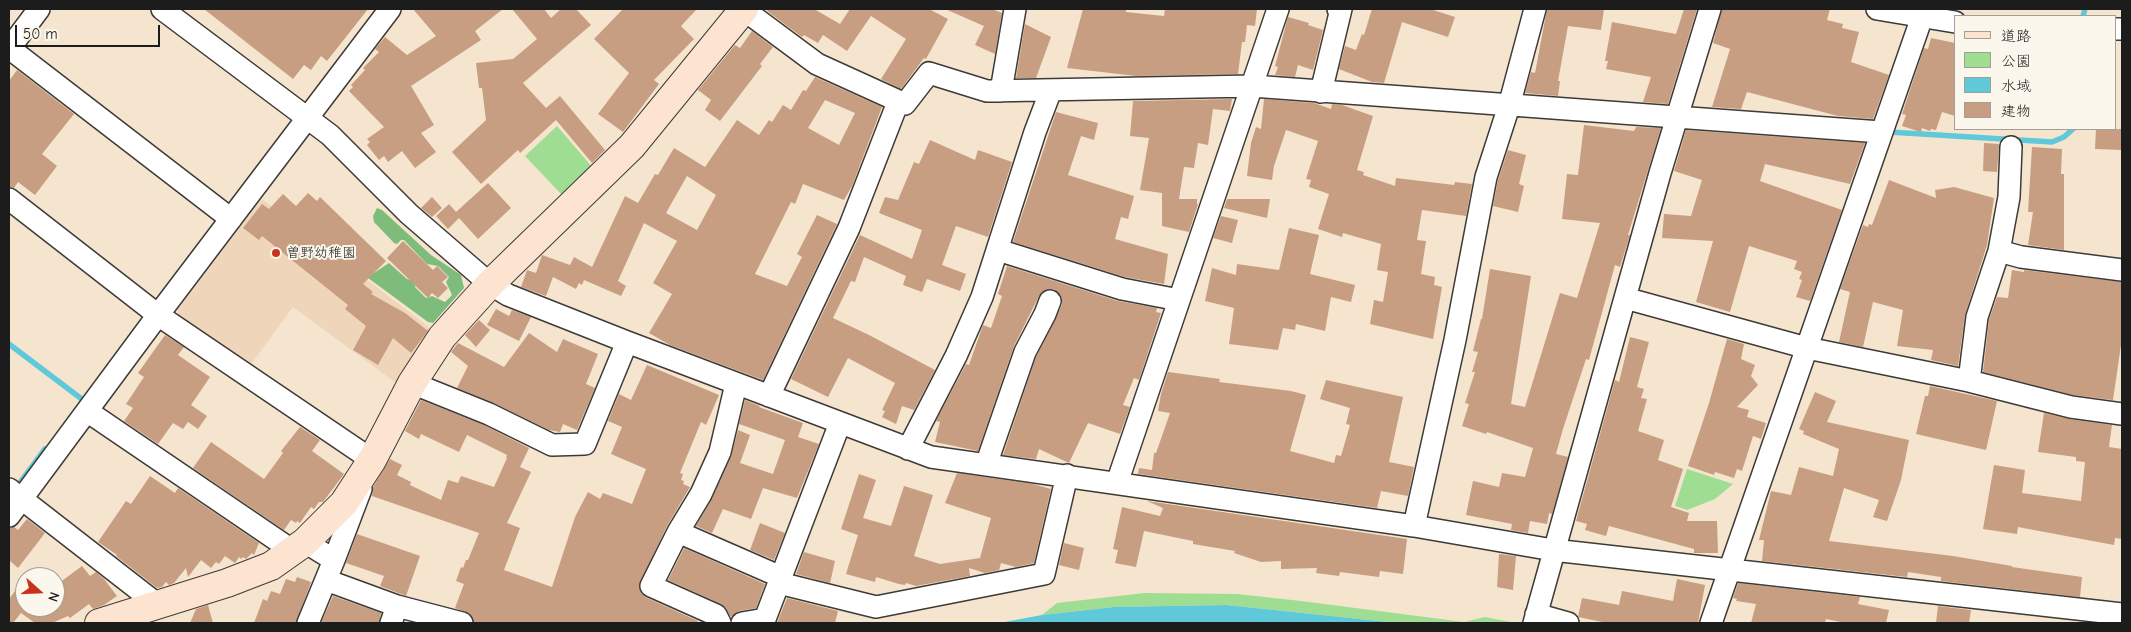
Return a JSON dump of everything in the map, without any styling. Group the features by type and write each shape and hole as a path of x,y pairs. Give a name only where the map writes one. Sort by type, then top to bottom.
{"street":[{"path":"39,9 9,48 231,219"},
{"path":"162,9 330,135 409,214 490,284 508,295 736,384 931,457 1414,526 1553,550 2122,614"},
{"path":"9,516 15,494 87,410 390,9"},
{"path":"99,623 227,583 271,566 299,547 344,504 371,461 412,383 442,337 490,284 632,146 743,9 817,64 905,104 929,73 987,91 1252,86 1881,132"},
{"path":"1001,91 1015,9"},
{"path":"1117,483 1278,9"},
{"path":"1321,92 1341,9 1338,9"},
{"path":"1414,526 1455,340 1486,176 1509,106 1535,9"},
{"path":"1568,623 1535,618 1676,118 1710,9"},
{"path":"1877,9 1922,17 1948,17"},
{"path":"1711,623 1922,17"},
{"path":"908,449 956,356 982,297 1035,132 1051,90"},
{"path":"769,396 849,228 898,102"},
{"path":"1968,382 1977,317 1999,251 2009,197 2011,147"},
{"path":"9,199 158,315 371,461"},
{"path":"998,250 1122,289 1179,300"},
{"path":"1999,251 2021,258 2122,270"},
{"path":"1625,298 1807,348 1968,382 2071,407 2122,414"},
{"path":"986,465 1025,352 1046,314 1050,301"},
{"path":"412,383 489,414 552,445 585,444 627,342"},
{"path":"720,623 716,615 652,586 678,532 701,494 720,452 736,384"},
{"path":"87,410 299,547 334,560"},
{"path":"742,623 764,621 840,423"},
{"path":"308,623 371,461"},
{"path":"678,532 781,580 876,607 1044,574 1066,475"},
{"path":"15,494 157,604"},
{"path":"326,580 394,614 462,623"}],"shaded area":[{"name":"曽野幼稚園","path":"262,199 430,328 396,383 293,307 249,367 178,317 178,309"}],"green space":[{"path":"557,126 593,168 563,196 525,156"},
{"path":"377,208 382,210 431,255 461,275 464,288 433,323 428,322 349,264 374,273 389,263 407,279 416,282 415,287 426,298 432,296 445,302 452,295 446,282 449,277 438,266 427,264 404,240 397,244 394,243 374,222 373,216"},
{"path":"1687,469 1733,484 1715,499 1687,510 1675,506"},
{"path":"1145,593 1237,594 1464,622 1485,617 1516,623 1398,623 1226,605 1114,607 1042,615 1057,603"}],"water":[{"path":"1226,605 1398,623 999,623 1042,615 1114,607"}],"building":[{"path":"204,9 368,9 327,61 321,56 311,70 304,65 293,79"},
{"path":"413,9 503,9 475,31 481,40 411,86 434,125 421,133 436,152 415,168 402,151 388,162 384,156 379,160 367,145 370,142 367,139 384,127 349,91 353,87 351,85 365,70 363,68 379,52 375,49 385,37 407,55 436,36"},
{"path":"512,9 544,9 551,18 561,9 576,9 591,25 523,83 546,108 560,96 605,150 592,163 556,120 520,153 518,150 481,184 452,152 486,120 482,88 479,88 476,63 513,59 537,39"},
{"path":"623,9 697,9 681,26 694,39 654,80 659,84 623,132 598,114 629,73 594,39"},
{"path":"769,9 814,9 840,24 850,9 929,9 948,19 926,59 924,58 901,89 881,79 906,39 871,16 847,51 823,35 818,43 804,35 802,37 767,11"},
{"path":"945,9 992,9 1002,13 995,54 975,45 984,26"},
{"path":"1083,9 1126,9 1126,12 1164,16 1165,9 1257,9 1255,26 1247,25 1245,42 1242,42 1238,74 1136,76 1067,68"},
{"path":"1372,9 1430,9 1455,17 1448,37 1402,22 1384,83 1372,82 1339,69 1345,46 1356,50 1362,34 1364,35"},
{"path":"1547,9 1604,9 1601,30 1568,26 1558,81 1560,81 1558,96 1525,93 1531,72 1535,73"},
{"path":"1684,9 1697,9 1668,104 1643,102 1651,77 1606,69 1608,61 1605,61 1612,22 1676,34"},
{"path":"1722,9 1830,9 1827,20 1843,24 1842,28 1859,32 1851,62 1889,75 1873,119 1838,116 1747,92 1741,109 1712,107 1730,49 1713,43"},
{"path":"1288,17 1309,23 1308,25 1323,30 1313,70 1298,65 1295,77 1275,75 1278,67 1275,66"},
{"path":"1025,24 1051,37 1036,78 1016,78"},
{"path":"752,31 773,47 760,64 762,66 720,121 705,110 711,100 698,90 735,45 740,48"},
{"path":"1931,38 1954,43 1954,116 1942,112 1936,130 1931,129 1930,131 1922,128 1921,132 1902,126 1906,115 1902,114 1924,48 1928,49"},
{"path":"17,70 74,114 42,154 57,166 35,195 18,182 14,188 9,187 9,81"},
{"path":"815,77 882,107 852,186 844,200 803,184 795,204 791,202 755,274 787,286 802,257 797,254 817,215 837,224 763,380 670,345 649,333 672,294 653,283 677,241 644,223 618,281 626,286 621,296 584,280 582,285 579,283 576,289 553,277 546,296 521,287 527,270 536,273 542,255 570,265 574,257 592,267 625,196 638,203 655,174 658,175 674,148 705,167 737,120 759,135 769,120 772,122 783,105 791,110 803,90 806,91","holes":["825,100 855,113 839,145 808,128","687,176 716,195 697,230 666,213"]},
{"path":"1232,99 1230,111 1213,109 1208,145 1198,143 1194,168 1184,167 1179,199 1197,199 1198,204 1189,232 1162,226 1162,193 1140,190 1149,138 1130,136 1133,101"},
{"path":"1264,99 1314,103 1331,109 1332,104 1342,105 1373,116 1357,170 1364,172 1363,175 1395,186 1396,178 1454,185 1455,182 1472,184 1466,216 1422,210 1417,240 1426,241 1421,274 1435,277 1434,285 1442,287 1433,339 1370,324 1374,300 1383,302 1388,272 1377,270 1381,244 1343,233 1342,237 1318,229 1329,194 1309,187 1311,180 1306,179 1318,141 1286,130 1274,166 1272,180 1247,176 1251,143 1256,127 1261,129"},
{"path":"1056,112 1098,123 1094,140 1081,136 1068,175 1134,196 1128,219 1121,217 1115,239 1168,254 1164,284 1125,277 1013,242"},
{"path":"1584,125 1634,131 1636,127 1661,128 1620,267 1615,265 1589,360 1586,359 1563,429 1556,454 1568,457 1552,514 1549,513 1547,524 1530,521 1528,533 1511,530 1512,524 1466,515 1473,481 1499,487 1502,473 1525,477 1533,448 1487,432 1486,434 1462,426 1469,404 1465,403 1475,372 1472,372 1478,352 1473,351 1482,319 1490,269 1531,276 1511,404 1525,407 1560,293 1577,298 1600,223 1562,219 1567,174 1578,175"},
{"path":"2122,129 2122,150 2095,149 2096,130"},
{"path":"1686,130 1865,143 1850,184 1765,164 1760,181 1842,210 1810,301 1796,297 1802,280 1799,279 1802,272 1794,269 1797,261 1749,246 1730,312 1696,302 1713,241 1662,238 1664,214 1691,216 1702,180 1674,171"},
{"path":"930,140 975,160 978,150 1012,162 988,237 956,226 942,265 966,274 960,291 927,279 922,292 903,285 906,276 864,257 855,282 851,281 833,318 935,370 914,410 902,406 896,424 882,417 885,411 882,410 895,383 848,358 828,397 791,379 860,235 912,259 922,230 879,213 885,197 898,200 914,162 919,164"},
{"path":"1984,143 1999,144 1997,172 1983,171"},
{"path":"2032,147 2062,149 2061,174 2064,174 2064,250 2028,245 2033,212 2028,212"},
{"path":"1508,150 1526,155 1519,184 1524,186 1518,212 1493,206 1498,180"},
{"path":"1889,180 1936,198 1935,190 1954,187 1994,198 1987,245 1965,315 1958,366 1931,360 1933,350 1897,346 1903,310 1873,302 1863,347 1839,342 1850,292 1840,289 1863,225 1868,227 1869,224 1872,225"},
{"path":"488,183 511,208 478,239 459,218 448,229 436,216 449,204 456,212"},
{"path":"308,193 317,201 320,197 386,261 363,284 373,292 371,294 405,313 428,331 411,353 393,338 378,365 353,350 366,326 345,309 348,305 262,236 259,240 243,228 262,204 269,209 283,194 296,206"},
{"path":"432,197 442,208 432,217 421,208"},
{"path":"1227,199 1270,199 1267,218 1224,208"},
{"path":"1221,216 1238,220 1232,243 1213,238"},
{"path":"1289,228 1319,235 1310,274 1355,285 1351,302 1331,297 1325,331 1296,324 1295,330 1283,328 1278,350 1229,344 1234,308 1205,301 1212,268 1236,275 1237,264 1279,270"},
{"path":"403,241 433,270 437,266 448,277 442,282 448,288 438,298 432,293 428,298 387,258"},
{"path":"1007,266 1118,301 1157,308 1156,312 1161,313 1139,380 1134,378 1123,405 1130,407 1120,434 1088,423 1069,463 1039,449 1036,459 1003,455 1036,357 1062,305 1060,294 1054,289 1048,289 1039,296 1014,346 978,451 935,442 940,422 936,421 966,364 969,365 983,325 991,328 1002,296 998,294"},
{"path":"2012,270 2122,282 2122,338 2113,400 2073,395 1983,372 1989,320 1997,297 2008,298"},
{"path":"496,309 509,316 512,310 531,317 519,341 487,325"},
{"path":"479,320 490,330 476,347 465,335"},
{"path":"529,333 557,352 563,339 598,354 586,384 595,388 577,430 563,424 560,432 549,430 494,403 457,388 468,366 451,352 458,343 504,367"},
{"path":"165,335 184,347 178,355 210,377 191,405 207,416 198,429 188,422 183,429 173,423 158,444 124,421 133,408 126,404 144,377 138,373"},
{"path":"1630,337 1649,342 1637,387 1644,389 1641,398 1647,399 1638,431 1664,440 1658,460 1683,469 1671,507 1689,513 1687,521 1717,521 1718,553 1694,553 1694,549 1609,526 1606,536 1585,530 1587,524 1576,521 1615,380 1619,382"},
{"path":"1727,339 1744,344 1741,359 1755,365 1751,376 1758,385 1737,407 1749,410 1747,417 1766,423 1761,439 1753,436 1742,471 1737,469 1734,478 1715,472 1714,475 1688,466 1709,403"},
{"path":"647,365 719,395 706,425 701,422 680,473 683,474 681,480 684,481 683,484 690,487 667,526 639,586 641,593 645,597 698,621 697,623 474,623 470,614 455,608 464,584 456,581 461,567 463,568 466,560 468,560 479,533 372,496 373,487 390,459 402,465 397,475 411,482 410,485 441,500 448,480 458,483 461,476 494,487 507,455 467,435 459,452 421,434 419,439 405,431 421,400 484,425 529,448 520,467 531,472 507,523 520,528 504,570 552,587 575,517 588,492 600,499 603,493 632,504 646,469 611,454 622,427 608,421 619,394 631,400"},
{"path":"1168,372 1220,379 1219,382 1291,391 1306,395 1290,451 1334,463 1336,455 1341,456 1350,425 1346,424 1350,408 1320,399 1326,380 1403,397 1389,462 1414,467 1408,496 1381,491 1377,508 1138,474 1139,468 1152,470 1154,453 1156,453 1170,413 1158,411"},
{"path":"1930,386 1997,401 1986,450 1916,434 1925,396 1928,396"},
{"path":"1815,392 1836,401 1827,422 1909,440 1901,480 1887,521 1873,517 1879,500 1844,488 1829,541 1953,556 2082,577 2080,597 1941,581 1941,577 1908,572 1907,577 1762,561 1764,540 1759,540 1771,491 1791,495 1799,467 1833,476 1839,449 1803,434 1804,431 1799,429"},
{"path":"745,400 803,423 798,437 819,444 797,498 763,488 751,519 723,509 712,533 696,526 712,499 731,457 738,430 750,435 740,463 773,474 785,440 739,424"},
{"path":"2044,413 2069,419 2112,425 2109,447 2122,449 2122,539 2115,538 2114,545 2018,527 2017,534 1983,529 1994,465 2025,470 2022,493 2081,501 2085,462 2076,461 2076,457 2038,452"},
{"path":"300,427 320,440 312,451 344,474 323,502 319,502 314,509 311,507 300,523 291,520 284,530 193,468 211,442 264,479 283,453 281,451"},
{"path":"957,473 1033,484 1051,489 1034,563 1016,567 1001,563 999,570 985,573 969,568 970,576 916,586 906,583 905,585 899,584 876,577 875,582 846,574 858,535 841,529 859,474 876,480 863,518 891,526 904,486 933,495 914,556 940,564 980,558 991,518 945,503"},
{"path":"150,476 175,493 178,488 259,543 254,555 252,553 246,559 239,557 235,563 225,556 219,564 216,562 211,568 201,560 188,577 186,568 174,583 169,585 166,582 162,587 157,588 98,542 126,501 131,504"},
{"path":"1147,501 1407,539 1403,574 1380,571 1379,577 1340,572 1339,576 1316,573 1317,568 1281,569 1281,561 1261,562 1234,553 1235,551 1193,544 1193,541 1144,531 1136,567 1115,563 1118,550 1113,549 1122,507 1160,516 1163,508"},
{"path":"27,519 45,533 17,567 9,560 9,528 14,527 18,530"},
{"path":"760,523 785,533 774,560 750,550"},
{"path":"357,534 420,556 406,596 380,586 384,576 346,563"},
{"path":"1064,543 1084,548 1079,570 1059,565"},
{"path":"684,548 765,584 756,608 739,611 731,617 721,604 668,580"},
{"path":"804,552 835,561 830,583 796,574"},
{"path":"1499,554 1516,556 1513,590 1497,587"},
{"path":"82,566 90,576 96,572 117,596 104,605 93,609 89,604 70,618 68,616 52,623 35,623 27,617 65,617 65,579"},
{"path":"297,577 311,582 296,623 254,623 263,599 267,601 271,591 280,594 286,579 295,582"},
{"path":"1677,579 1705,585 1698,623 1607,623 1578,617 1582,598 1619,605 1622,591 1673,601"},
{"path":"1738,583 1860,597 1858,604 1889,610 1886,623 1845,623 1826,619 1825,623 1751,623 1756,604 1736,601 1737,599 1733,598"},
{"path":"15,591 15,617 18,617 13,623 9,623 9,599"},
{"path":"333,596 381,613 379,623 321,623"},
{"path":"787,598 838,611 835,623 777,623"},
{"path":"208,605 213,623 190,623 196,609"},
{"path":"1938,606 1971,610 1969,623 1936,623"}],"waterway":[{"path":"2083,15 2085,9"},
{"path":"1889,132 2052,142 2064,137 2072,130"},
{"path":"9,344 83,400"},
{"path":"19,484 45,449"}],"place":[{"name":"曽野幼稚園","path":"276,253"}]}
